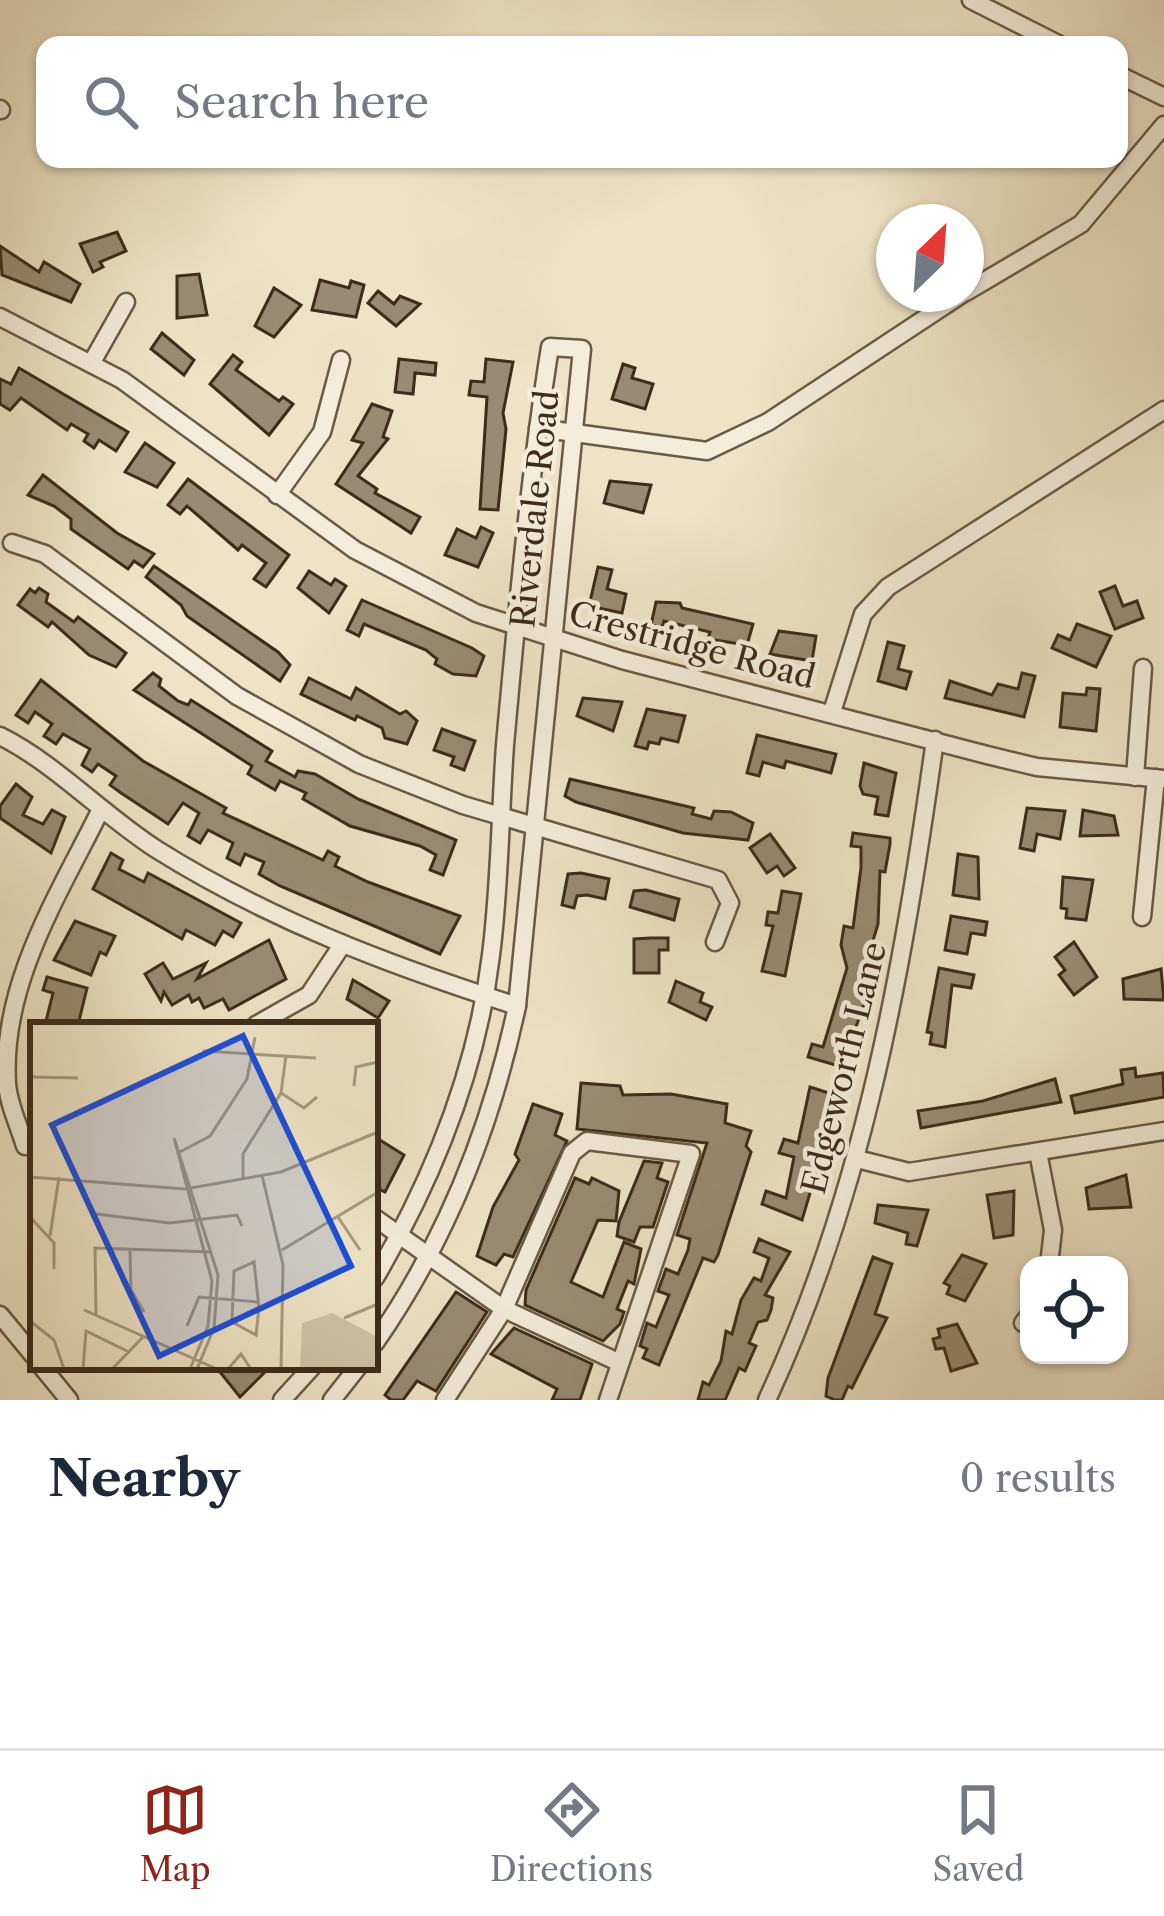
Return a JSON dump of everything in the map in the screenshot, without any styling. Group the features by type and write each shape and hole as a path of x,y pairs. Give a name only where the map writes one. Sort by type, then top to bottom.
{"street":[{"path":"971,0 1042,36"},
{"path":"1128,79 1164,97"},
{"path":"1128,168 1164,125"},
{"path":"984,281 1081,224 1128,168"},
{"path":"92,362 126,302"},
{"path":"538,428 707,451 768,422 934,312"},
{"name":"Crestridge Road","path":"0,316 92,362 172,414 277,495 400,576 515,628 1037,766 1160,779"},
{"name":"Riverdale Road","path":"378,1273 439,1153 484,996 515,628 550,347 582,349 518,1006 483,1137 430,1253 378,1338"},
{"path":"277,495 322,432 341,360"},
{"path":"832,712 863,614 888,587 1164,410"},
{"path":"12,543 45,554 208,676 296,730 389,777 500,817 718,880 730,903 716,942"},
{"path":"1135,777 1144,668"},
{"path":"0,736 100,811 215,884 343,945 518,1006"},
{"name":"Edgeworth Lane","path":"767,1400 857,1159 904,958 935,740"},
{"path":"1142,917 1160,779"},
{"path":"25,1146 7,1085 13,1010 35,943 100,811"},
{"path":"261,1022 309,995 343,945"},
{"path":"857,1159 909,1172 1164,1131"},
{"path":"445,1400 504,1309 572,1153 587,1141 691,1154 608,1400"},
{"path":"1038,1152 1053,1230 1049,1256"},
{"path":"378,1220 504,1309 618,1362"},
{"path":"0,1315 30,1351"},
{"path":"44,1370 69,1400"},
{"path":"282,1400 309,1370"},
{"path":"332,1400 356,1370"}],"building":[{"path":"117,232 126,251 100,262 103,267 93,272 80,244"},
{"path":"0,246 39,272 44,262 80,284 71,302 2,275"},
{"path":"199,274 207,315 177,318 177,276"},
{"path":"320,280 349,288 351,281 364,285 356,317 312,310"},
{"path":"274,288 301,305 274,337 255,326"},
{"path":"378,291 394,304 400,296 420,304 396,326 368,303"},
{"path":"162,333 194,360 184,375 151,349"},
{"path":"233,355 242,362 236,370 279,401 283,397 293,404 269,435 210,384"},
{"path":"399,359 436,363 435,375 415,373 413,394 395,392"},
{"path":"486,359 513,362 503,413 506,429 498,510 480,509 487,397 469,395 471,381 484,382"},
{"path":"623,364 635,368 632,378 653,384 645,409 612,399"},
{"path":"19,368 128,432 116,451 99,440 94,448 84,441 88,434 71,424 67,430 21,398 10,410 0,404 0,379 11,384"},
{"path":"372,404 392,411 383,437 388,439 358,476 377,489 375,493 420,517 411,533 336,484 363,443 352,440"},
{"path":"145,443 174,463 157,487 125,472"},
{"path":"43,475 117,533 154,554 143,567 134,561 128,569 71,529 71,519 28,495"},
{"path":"188,479 289,555 266,587 254,579 266,563 242,545 238,550 187,506 180,514 168,505"},
{"path":"610,481 651,485 643,513 604,503"},
{"path":"481,527 493,533 478,567 445,555 457,529 476,538"},
{"path":"154,566 278,652 290,665 280,681 187,616 181,605 146,577"},
{"path":"598,567 612,570 607,589 626,594 622,613 589,606"},
{"path":"309,571 331,585 335,579 346,586 329,613 298,588"},
{"path":"1115,586 1123,606 1137,601 1143,618 1115,629 1100,592"},
{"path":"39,588 48,594 46,602 74,622 78,617 126,653 116,667 89,655 52,622 48,627 18,605 30,589 35,593"},
{"path":"362,600 484,656 476,676 453,674 435,664 437,659 426,650 364,624 359,636 347,630"},
{"path":"656,602 680,603 682,608 753,624 747,645 708,639 710,632 664,621 662,627 651,625"},
{"path":"1077,624 1111,636 1096,667 1052,648 1058,635 1070,640"},
{"path":"779,631 816,636 812,661 770,654"},
{"path":"888,642 904,646 898,669 911,672 906,689 878,681"},
{"path":"153,673 161,679 159,686 178,701 188,705 191,700 272,751 266,761 295,777 298,771 315,774 358,799 456,840 443,875 430,870 436,855 420,846 350,826 303,799 306,793 280,781 275,790 248,774 252,766 134,690"},
{"path":"1022,673 1035,676 1024,717 945,698 950,681 992,695 998,684 1018,689"},
{"path":"309,678 351,699 356,688 400,714 406,711 417,721 407,744 385,738 382,728 357,716 355,720 301,694"},
{"path":"41,680 143,761 226,808 223,813 323,860 328,851 339,857 335,866 460,916 440,954 280,886 259,874 264,862 245,854 240,865 227,858 233,843 208,830 200,843 188,836 199,813 183,803 168,824 121,793 110,785 116,776 98,764 92,772 82,765 90,749 63,734 56,744 44,736 52,724 35,712 28,723 16,715"},
{"path":"1087,688 1100,689 1096,731 1060,727 1063,693 1086,695"},
{"path":"583,698 622,702 613,731 577,716"},
{"path":"647,709 685,716 678,742 661,738 659,744 649,742 647,749 635,746"},
{"path":"442,729 475,741 464,770 451,765 454,757 434,750"},
{"path":"757,735 836,754 831,773 786,761 784,768 763,762 759,776 747,773"},
{"path":"864,763 896,773 888,816 875,814 878,797 863,794"},
{"path":"570,779 694,808 692,814 711,819 714,811 731,812 753,823 748,840 683,833 576,802 565,796"},
{"path":"16,784 32,797 23,815 43,824 52,810 65,817 51,853 0,818 0,806"},
{"path":"1027,808 1065,811 1060,839 1037,834 1034,851 1020,848"},
{"path":"1083,810 1114,816 1118,835 1080,836"},
{"path":"853,833 890,838 890,844 885,872 880,871 878,924 860,984 864,1004 842,1067 808,1057 812,1044 823,1047 847,968 841,945 844,926 853,928 861,868 861,847 851,846"},
{"path":"770,834 795,868 784,876 777,866 767,873 750,848"},
{"path":"111,853 123,860 119,869 144,882 148,873 241,923 233,937 223,931 215,945 186,930 182,939 93,889"},
{"path":"958,854 978,857 979,899 953,895"},
{"path":"568,874 609,879 605,899 577,896 574,908 562,905"},
{"path":"1063,877 1093,880 1086,920 1066,918 1067,909 1061,908"},
{"path":"634,891 679,899 674,920 630,907"},
{"path":"782,891 801,894 785,976 762,971 773,926 766,925 768,912 778,913"},
{"path":"951,916 987,922 985,935 971,933 967,954 945,950"},
{"path":"75,921 115,936 106,955 100,952 91,975 54,960"},
{"path":"668,938 668,950 659,950 659,973 634,973 634,939"},
{"path":"269,940 286,979 229,1010 223,999 204,1008 199,998 192,1002 189,995 172,1005 164,992 161,1001 145,974 163,963 173,979 206,963 197,979"},
{"path":"1074,942 1097,977 1074,995 1059,975 1065,970 1055,957"},
{"path":"939,968 974,975 971,988 952,985 945,1047 930,1044 932,1033 927,1032"},
{"path":"1161,969 1164,1000 1124,999 1123,979"},
{"path":"47,977 87,988 79,1022 46,1022 53,993 43,990"},
{"path":"353,980 389,1001 378,1018 347,999"},
{"path":"676,981 703,993 700,1002 712,1007 706,1020 669,1002"},
{"path":"1135,1068 1136,1077 1163,1073 1164,1097 1075,1113 1071,1096 1123,1084 1121,1070"},
{"path":"1055,1079 1061,1102 921,1128 918,1111 983,1101"},
{"path":"581,1083 620,1086 623,1095 671,1094 727,1104 725,1123 751,1131 746,1146 751,1152 718,1255 714,1262 703,1258 659,1365 643,1358 647,1349 640,1346 647,1323 656,1327 669,1295 658,1291 666,1269 678,1274 688,1250 690,1239 677,1235 707,1143 577,1129"},
{"path":"810,1087 841,1097 819,1147 822,1153 802,1220 762,1204 766,1191 786,1198 794,1157 779,1153 784,1139 798,1143"},
{"path":"533,1104 562,1114 555,1135 567,1141 513,1257 504,1254 496,1265 477,1256 493,1207 519,1160 515,1154"},
{"path":"378,1139 404,1155 385,1192 378,1188"},
{"path":"644,1161 662,1163 657,1178 668,1182 653,1227 640,1227 634,1242 617,1236"},
{"path":"1126,1175 1131,1207 1089,1209 1086,1188"},
{"path":"575,1178 589,1184 592,1178 619,1191 616,1221 598,1220 571,1282 603,1297 624,1242 641,1249 634,1284 628,1281 617,1309 624,1312 620,1324 603,1341 525,1305 526,1290"},
{"path":"1014,1191 1013,1235 994,1238 987,1195"},
{"path":"878,1205 928,1210 917,1246 906,1244 908,1233 875,1223"},
{"path":"759,1239 790,1252 765,1295 773,1298 771,1310 767,1320 758,1322 749,1343 756,1346 745,1371 739,1368 725,1400 698,1400 703,1382 709,1385 721,1361 726,1331 732,1334 741,1300 754,1278 761,1281 769,1258 754,1252"},
{"path":"962,1255 986,1264 965,1301 947,1294 950,1286 944,1283"},
{"path":"873,1257 892,1264 875,1314 887,1318 852,1388 848,1386 842,1400 835,1400 826,1396 828,1378"},
{"path":"456,1292 487,1312 436,1391 417,1381 403,1400 391,1400 385,1395"},
{"path":"957,1324 977,1363 951,1371 944,1348 936,1349 933,1339 940,1337 938,1329"},
{"path":"514,1328 592,1364 580,1400 552,1400 557,1389 491,1354"},
{"path":"218,1370 267,1370 240,1397"}]}
